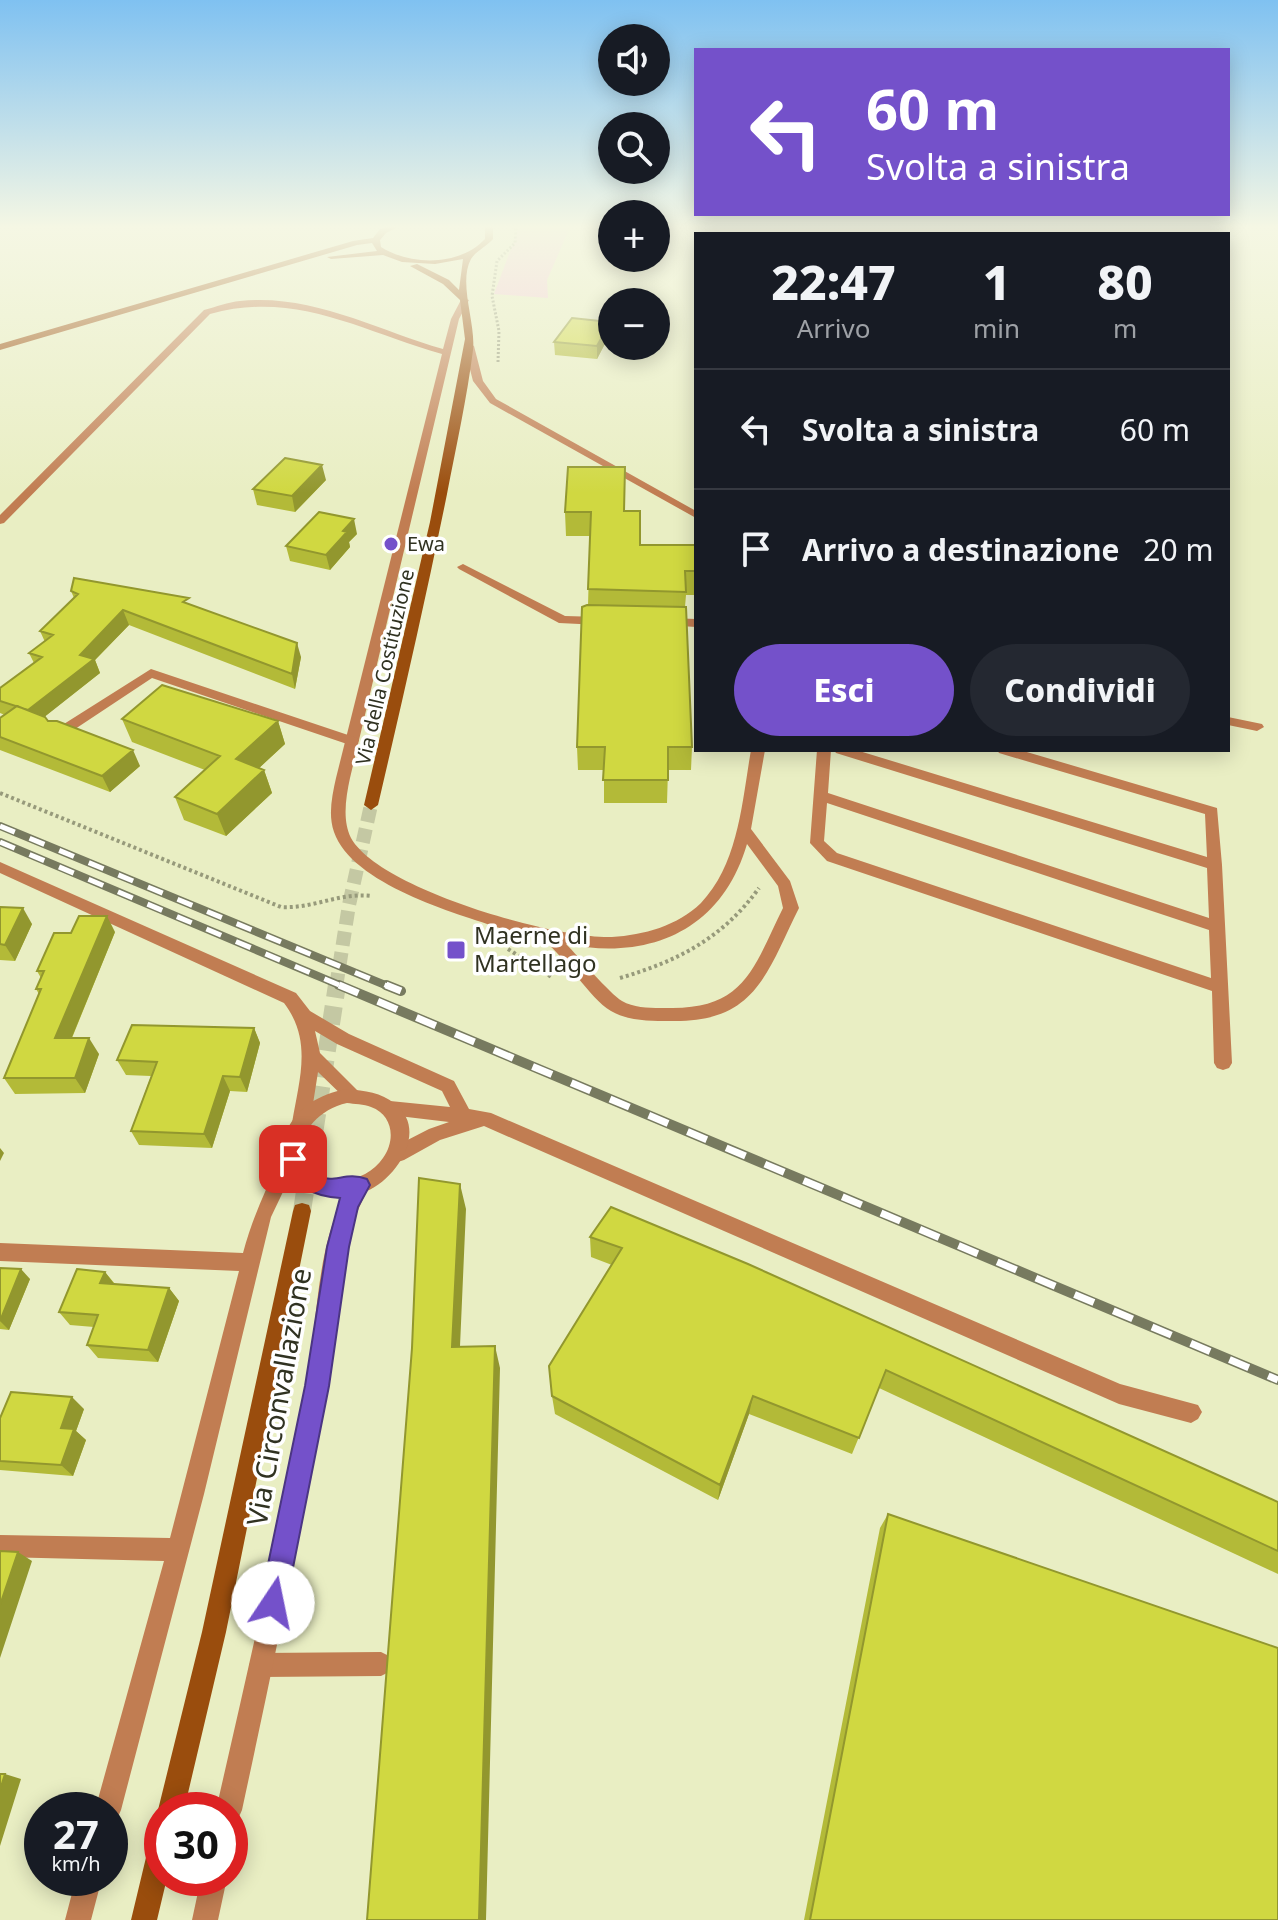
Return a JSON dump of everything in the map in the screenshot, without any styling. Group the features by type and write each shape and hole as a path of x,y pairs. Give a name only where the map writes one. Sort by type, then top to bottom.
{"main road":[{"path":"0,347 111,315"},
{"name":"Via della Costituzione","path":"371,805 425,579 469,346 466,315"},
{"name":"Via Circonvallazione","path":"175,1792 214,1632 302,1211"},
{"path":"144,1920 150,1896"}],"street":[{"path":"0,521 204,315"},
{"path":"333,315 447,353"},
{"path":"457,315 338,807 340,827 346,842 368,866 400,884 515,929 550,938 595,942 657,935 683,925 705,908 727,879 743,828 758,752"},
{"path":"469,346 478,381 493,401 694,514"},
{"path":"463,567 563,620 607,621"},
{"path":"652,622 694,623"},
{"path":"61,732 151,673 352,741"},
{"path":"1230,721 1257,727"},
{"path":"824,752 817,843 832,857 1220,987"},
{"path":"848,752 1215,865"},
{"path":"1011,752 1212,811 1223,1063"},
{"path":"821,796 1217,927"},
{"path":"550,938 616,1006 643,1014 697,1015 736,1000 755,981 791,908 785,885 743,828"},
{"path":"0,867 290,998 304,1016 343,1039 448,1086 463,1115"},
{"path":"304,1016 312,1056 301,1123 292,1141 292,1153 298,1170 311,1183 338,1189 360,1185 380,1174 398,1154 435,1134 485,1118"},
{"path":"312,1056 354,1096"},
{"path":"301,1123 328,1101 354,1096 375,1099 390,1108 485,1118 1119,1394 1191,1412"},
{"path":"390,1108 401,1129 398,1154"},
{"name":"Via Circonvallazione","path":"113,1792 262,1217 292,1153"},
{"name":"Via Circonvallazione","path":"233,1792 317,1386 338,1247 348,1204 360,1185"},
{"name":"Via Circonvallazione","path":"0,1252 250,1262"},
{"path":"0,1546 178,1550"},
{"path":"261,1665 381,1664"},
{"path":"78,1920 84,1896"},
{"path":"205,1920 210,1896"}],"path":[{"path":"496,315 499,331 497,366"}],"building":[{"path":"572,318 598,321 597,346 554,342"},
{"path":"285,458 322,465 292,496 253,489"},
{"path":"568,467 625,467 624,511 640,511 640,545 694,545 694,571 685,571 686,592 588,589 591,512 565,512"},
{"path":"319,512 354,519 343,531 347,532 326,555 286,546"},
{"path":"74,578 189,598 183,602 297,643 292,674 123,610 80,655 94,659 28,710 0,701 0,688 42,657 29,653 53,635 40,631 78,594 71,591"},
{"path":"582,607 686,607 692,747 668,747 668,780 603,780 605,747 577,747"},
{"path":"162,685 278,721 236,759 264,770 217,814 175,797 220,756 122,719"},
{"path":"17,706 48,721 57,721 133,750 102,776 0,737 0,718"},
{"path":"0,907 23,908 5,945 0,944"},
{"path":"79,916 107,916 55,1038 89,1038 75,1078 4,1078 41,989 36,989 44,971 37,971 54,933 71,933"},
{"path":"132,1025 254,1028 240,1077 223,1076 204,1134 131,1131 157,1062 117,1060"},
{"path":"419,1178 460,1184 452,1347 495,1346 479,1920 367,1920 412,1348"},
{"path":"611,1207 748,1264 1278,1502 1278,1551 886,1370 859,1438 753,1396 720,1485 552,1396 549,1366 622,1248 590,1237"},
{"path":"0,1268 21,1269 0,1321"},
{"path":"77,1269 105,1272 100,1283 169,1288 148,1350 87,1345 98,1315 59,1312"},
{"path":"11,1392 72,1397 61,1428 74,1429 61,1465 0,1461 0,1418"},
{"path":"888,1514 1278,1648 1278,1920 810,1920"},
{"path":"0,1551 18,1552 0,1605"}],"tunnel":[{"path":"336,987 349,905 371,805"},
{"path":"302,1211 337,985"}],"railway":[{"path":"0,826 390,987"},
{"path":"0,842 344,987"},
{"path":"339,985 1278,1380"},
{"path":"386,985 401,991"}],"place":[{"name":"Ewa","path":"391,544"},
{"name":"Maerne di Martellago","path":"456,950"}],"route":[{"path":"273,1603 317,1386 338,1247 348,1204 360,1185 331,1189 311,1183 301,1175 293,1159"}]}
